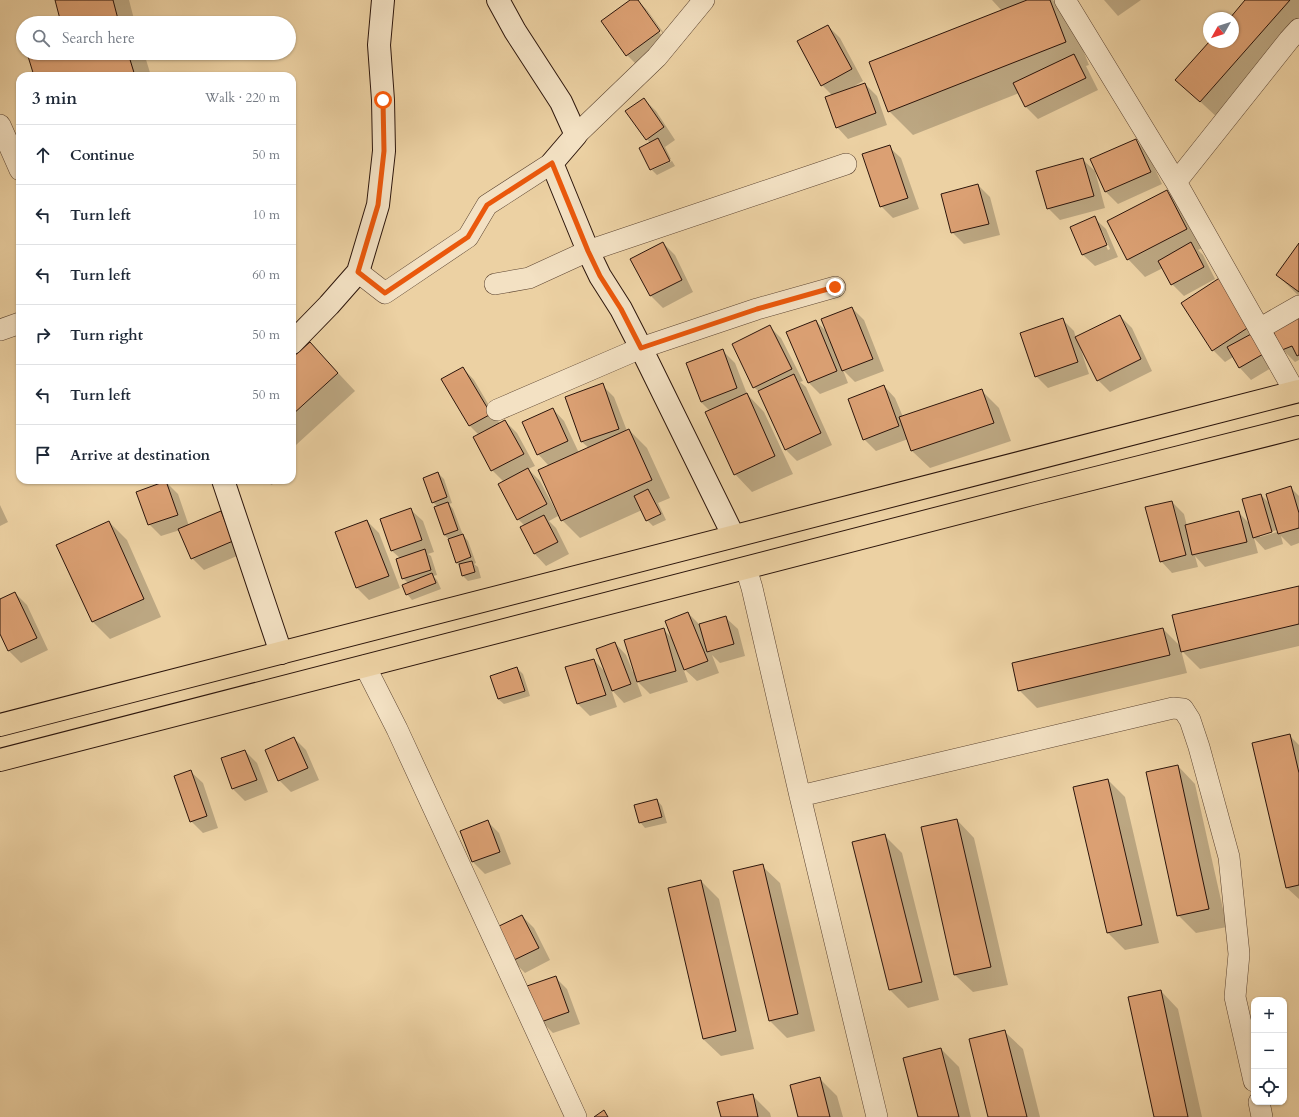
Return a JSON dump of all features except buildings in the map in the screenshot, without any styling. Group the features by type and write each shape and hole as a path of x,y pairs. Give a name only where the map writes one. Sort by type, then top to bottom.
{"highway":[{"path":"0,725 1297,391"},
{"path":"0,760 1032,494 1299,427"}],"street":[{"path":"296,339 358,272 378,205 384,151 383,100 379,45 383,0"},
{"path":"498,0 515,31 561,102 576,135"},
{"path":"358,272 385,293 468,237 487,205 552,163 576,135 656,57 704,0"},
{"path":"1065,0 1176,182 1259,329 1297,391"},
{"path":"1176,182 1289,40 1299,30"},
{"path":"0,125 16,161"},
{"path":"552,163 588,251 600,276 621,309 641,348 733,536"},
{"path":"495,284 530,278 588,251 846,164"},
{"path":"497,410 641,348 757,309 835,287"},
{"path":"1259,329 1299,306"},
{"path":"0,330 16,324"},
{"path":"224,484 280,653"},
{"path":"746,568 877,1117"},
{"path":"365,666 400,736 576,1117"},
{"path":"800,796 1173,708 1183,709 1190,720 1199,747 1229,858 1240,954 1235,997 1251,1069"},
{"path":"1260,1105 1262,1117"}],"route":[{"path":"383,100 384,151 378,205 358,272 385,293 468,237 487,205 552,163 588,251 600,276 621,309 641,348 757,309 835,287"}]}
